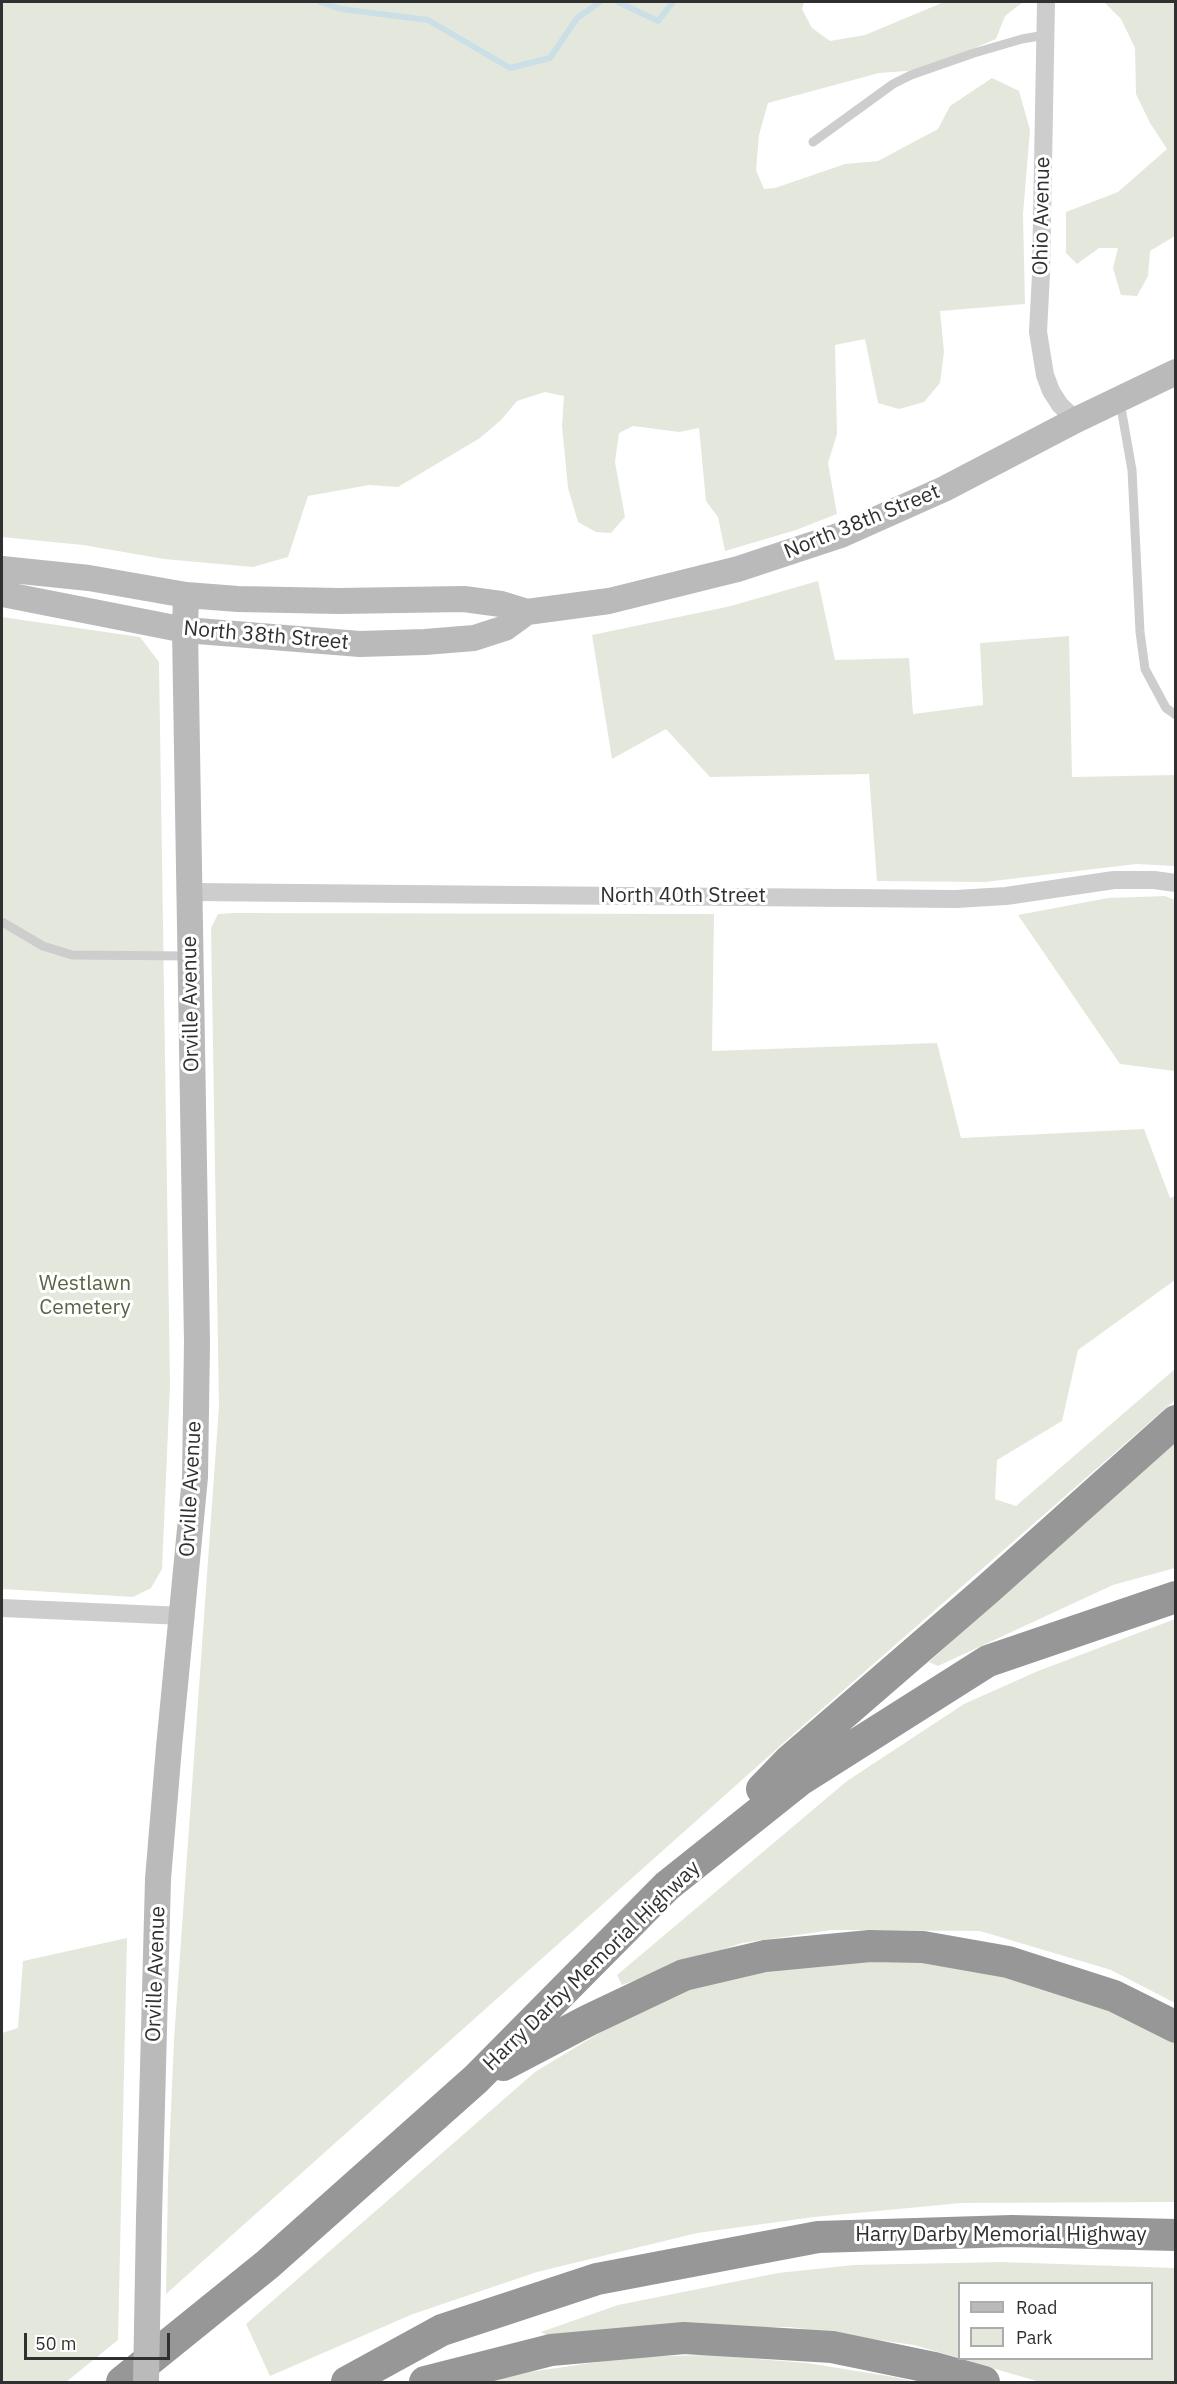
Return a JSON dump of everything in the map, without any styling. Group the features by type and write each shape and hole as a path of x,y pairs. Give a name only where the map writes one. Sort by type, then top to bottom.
{"highway":[{"path":"667,1886 789,1761 989,1588 1176,1421"},
{"name":"Harry Darby Memorial Highway","path":"122,2382 268,2264 476,2079 667,1886 800,1780 988,1661 1176,1598"},
{"path":"476,2079 589,2020 684,1975 765,1956 870,1946 924,1947 1008,1962 1114,1996 1176,2027"},
{"name":"Harry Darby Memorial Highway","path":"348,2382 442,2330 597,2279 818,2237 1012,2231 1176,2235"},
{"path":"425,2382 551,2350 684,2338 832,2347 934,2368 984,2382"}],"street":[{"name":"Ohio Avenue","path":"1046,2 1038,332 1045,375 1060,405 1076,420"},
{"name":"North 38th Street","path":"2,569 89,578 186,595 238,599 339,602 464,599 501,604 526,612 609,601 738,569 841,535 944,489 1076,420 1176,372"},
{"name":"North 38th Street","path":"2,594 184,630 348,643 425,642 474,638 505,628 526,612"},
{"name":"Orville Avenue","path":"146,2382 158,1879 195,1477 197,1342 184,630 186,595"},
{"name":"North 40th Street","path":"190,892 956,899 1016,895 1114,880 1154,880 1176,883"},
{"path":"2,1608 183,1616"}],"lane":[{"path":"813,142 893,84 911,75 974,53 1045,35"},
{"path":"1120,399 1132,470 1140,632 1145,669 1166,708 1176,715"},
{"path":"2,922 42,946 72,955 190,956"}],"green space":[{"path":"2,2 804,2 802,9 812,28 830,41 865,35 944,2 1023,2 1005,16 996,39 944,61 920,70 879,73 768,103 759,135 756,170 764,189 775,188 845,164 878,161 938,129 950,106 992,78 1019,91 1030,130 1023,214 1025,304 940,311 944,352 940,383 924,402 899,409 878,403 865,339 835,345 837,434 828,463 837,514 796,530 725,551 718,517 706,501 699,428 679,432 633,426 619,433 615,462 625,517 611,533 596,532 578,522 568,488 562,426 564,396 545,392 517,401 501,420 480,438 398,487 369,485 308,496 288,557 253,567 164,559 83,545 2,537"},
{"path":"1104,2 1175,2 1175,236 1150,251 1148,276 1137,296 1121,295 1113,268 1118,248 1099,248 1077,264 1066,253 1066,212 1118,192 1167,149 1150,123 1136,94 1135,48 1121,19"},
{"path":"818,581 835,660 909,658 913,714 983,705 980,643 1069,636 1072,777 1175,775 1175,866 1136,864 985,882 877,881 869,774 710,777 666,729 612,759 592,635 731,606"},
{"name":"Westlawn Cemetery","path":"2,617 140,637 159,662 170,1385 162,1569 151,1588 133,1597 2,1589"},
{"path":"1165,896 1175,900 1175,1071 1120,1064 1018,915 1108,898"},
{"path":"218,914 714,914 712,1051 937,1043 961,1138 1144,1129 1170,1198 1175,1196 1175,1280 1078,1350 1062,1421 997,1460 995,1499 1016,1506 1175,1369 1175,1400 798,1730 166,2294 174,2039 219,1406 211,928"},
{"path":"1175,1435 1175,1568 1113,1585 938,1666 929,1662"},
{"path":"1175,1619 1175,2003 1111,1970 980,1931 832,1930 742,1943 622,1985 617,1975 847,1781 964,1704 1038,1671"},
{"path":"127,1938 118,2340 66,2382 2,2382 2,2033 18,2028 23,1961"},
{"path":"866,1955 981,1967 1131,2015 1175,2038 1175,2202 961,2203 814,2217 697,2233 537,2272 413,2314 270,2376 246,2324 535,2072 634,2012 689,1986 769,1965"},
{"path":"1002,2262 1175,2268 1175,2382 1040,2382 964,2360 1153,2360 1153,2282 958,2282 958,2358 914,2345 790,2327 671,2327 550,2337 541,2332 618,2305 778,2273 854,2265"},
{"path":"708,2355 807,2363 916,2382 482,2382 509,2375 632,2357"}],"waterway":[{"path":"320,2 341,9 428,20 510,68 550,58 577,18 600,2"},
{"path":"618,2 658,21 673,2"}]}
